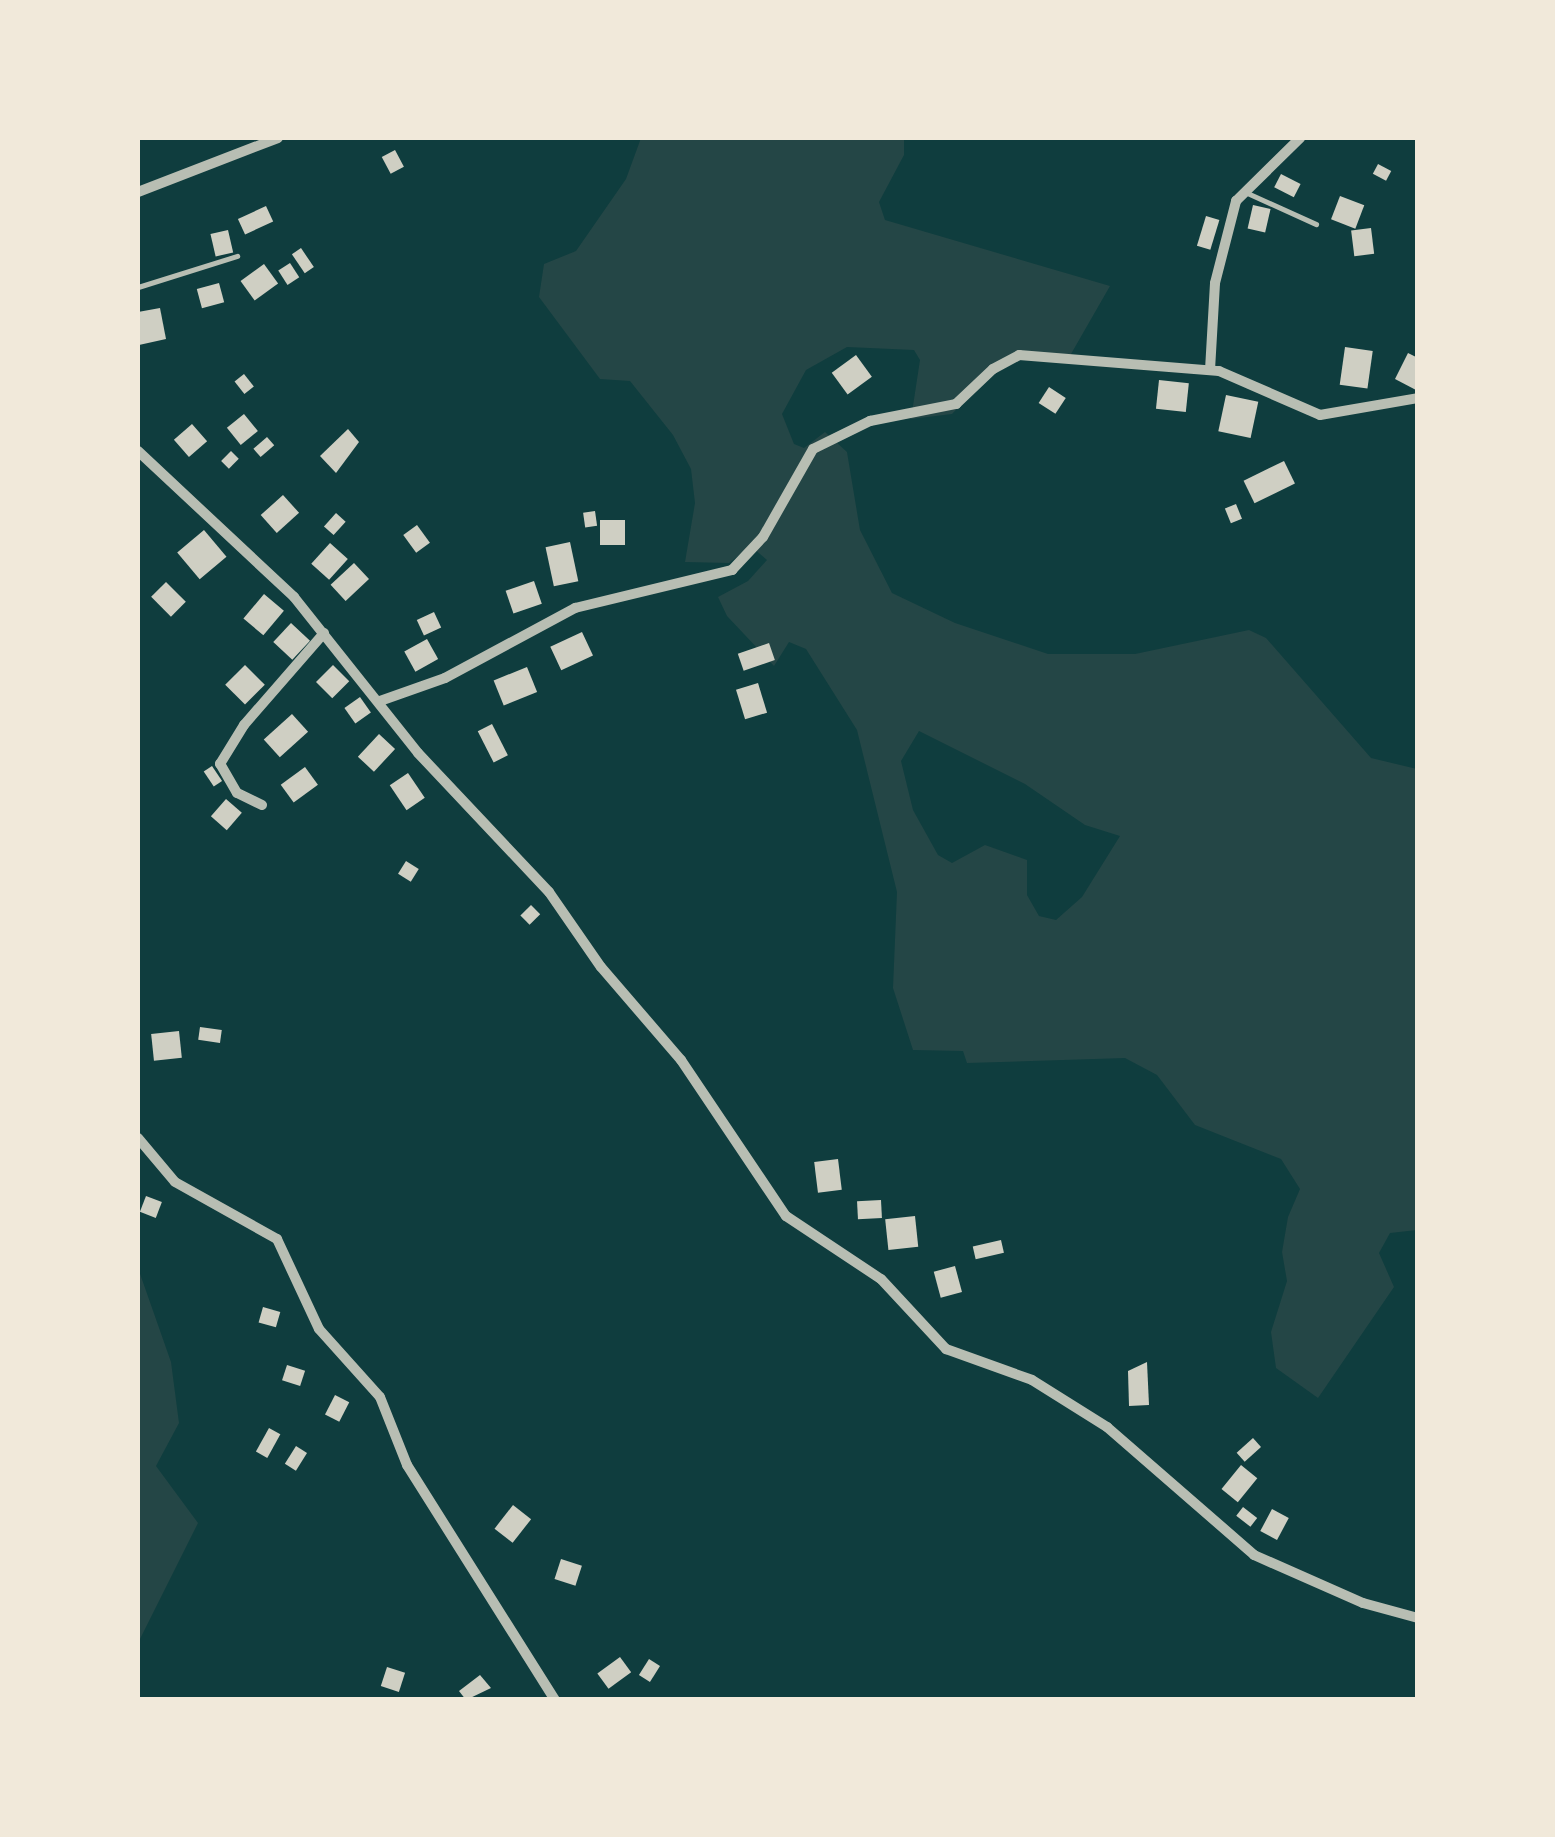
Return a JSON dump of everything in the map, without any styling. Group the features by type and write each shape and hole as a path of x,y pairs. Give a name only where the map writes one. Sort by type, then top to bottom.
{"street":[{"path":"138,192 278,138"},
{"path":"1210,370 1218,267 1242,191 1300,138"},
{"path":"380,701 445,678 575,608 732,570 763,537 813,449 870,421 956,404 993,368 1020,355 1210,370 1320,415 1418,398"},
{"path":"138,451 324,633 418,752 549,892 601,968 681,1060 786,1216 881,1279 946,1348 1032,1380 1108,1427 1254,1555 1362,1604 1418,1618"},
{"path":"262,805 237,793 220,764 324,633"},
{"path":"138,1138 175,1182 276,1239 319,1328 380,1396 407,1466 555,1700"}],"lane":[{"path":"1242,191 1316,224"},
{"path":"138,287 237,256"}],"shaded area":[{"path":"641,138 904,138 904,155 879,202 885,220 1110,286 1071,354 1021,358 992,372 952,414 911,419 920,360 914,350 847,347 806,370 782,414 794,444 804,448 825,432 847,452 860,530 892,593 955,623 1048,654 1135,654 1249,630 1266,638 1371,758 1417,769 1417,1230 1390,1233 1379,1253 1394,1287 1318,1398 1276,1368 1271,1332 1287,1281 1282,1252 1288,1217 1300,1189 1281,1159 1195,1125 1157,1075 1125,1058 967,1063 963,1051 913,1050 893,988 897,892 857,730 806,649 789,642 774,666 727,616 718,597 748,581 767,560 751,546 729,563 685,562 695,503 691,469 673,435 630,381 600,379 539,297 544,264 576,251 626,179","holes":["919,731 1025,784 1085,825 1120,836 1082,897 1056,920 1039,916 1027,895 1027,860 985,845 952,863 938,855 913,810 901,761"]},
{"path":"138,1268 171,1362 179,1423 156,1466 198,1523 138,1643"}],"building":[{"path":"395,150 404,167 391,174 382,157"},
{"path":"1378,164 1391,171 1386,181 1373,174"},
{"path":"1281,174 1301,184 1294,197 1274,187"},
{"path":"1340,196 1364,205 1355,229 1331,219"},
{"path":"1253,205 1271,209 1265,232 1248,228"},
{"path":"266,206 273,221 245,235 238,219"},
{"path":"1206,216 1219,220 1210,250 1197,246"},
{"path":"1371,228 1374,254 1354,256 1351,230"},
{"path":"228,230 233,252 216,256 210,234"},
{"path":"301,248 314,267 305,273 292,254"},
{"path":"290,263 299,277 288,285 278,271"},
{"path":"264,264 278,283 255,300 241,281"},
{"path":"219,283 224,302 202,308 197,289"},
{"path":"160,308 166,339 139,345 138,312"},
{"path":"1345,347 1373,351 1367,389 1340,385"},
{"path":"1408,353 1418,358 1416,390 1395,379"},
{"path":"856,355 872,377 848,394 832,373"},
{"path":"244,374 254,387 244,394 235,381"},
{"path":"1159,380 1189,383 1186,412 1156,409"},
{"path":"1049,387 1066,398 1055,414 1039,403"},
{"path":"1226,395 1258,402 1251,438 1218,431"},
{"path":"244,414 258,431 241,445 227,428"},
{"path":"192,424 207,441 189,457 174,440"},
{"path":"348,429 359,442 336,473 320,456"},
{"path":"267,437 274,445 261,457 253,449"},
{"path":"231,451 239,459 229,469 221,461"},
{"path":"1284,461 1295,483 1255,503 1244,481"},
{"path":"283,495 299,513 277,533 261,515"},
{"path":"1236,504 1242,519 1231,523 1225,508"},
{"path":"595,511 597,526 585,528 583,513"},
{"path":"336,513 346,522 334,535 324,526"},
{"path":"600,520 625,520 625,545 600,545"},
{"path":"417,525 430,543 416,553 403,535"},
{"path":"204,530 226,557 200,579 177,552"},
{"path":"570,542 578,581 554,586 546,547"},
{"path":"330,543 348,559 329,580 311,564"},
{"path":"354,563 369,579 346,601 331,585"},
{"path":"534,581 542,604 513,613 506,591"},
{"path":"166,582 186,602 171,617 151,597"},
{"path":"264,594 284,611 263,635 243,619"},
{"path":"434,612 441,627 424,635 417,620"},
{"path":"291,623 310,641 292,660 273,642"},
{"path":"582,632 593,656 561,670 550,647"},
{"path":"427,639 438,659 415,672 404,652"},
{"path":"769,643 775,660 744,671 738,654"},
{"path":"245,665 265,685 245,705 225,685"},
{"path":"333,665 349,681 332,698 316,682"},
{"path":"527,667 537,692 504,706 494,680"},
{"path":"758,683 767,713 745,719 736,690"},
{"path":"360,697 371,713 355,723 344,708"},
{"path":"292,714 308,732 280,757 264,739"},
{"path":"492,724 508,755 494,762 478,731"},
{"path":"379,734 395,749 374,772 358,757"},
{"path":"212,766 222,781 214,787 204,772"},
{"path":"305,767 318,785 294,802 281,785"},
{"path":"408,773 425,798 407,810 390,785"},
{"path":"226,799 242,813 227,830 211,816"},
{"path":"406,861 419,869 411,882 398,874"},
{"path":"531,905 540,914 530,925 520,916"},
{"path":"200,1027 222,1030 220,1043 198,1040"},
{"path":"179,1031 182,1058 154,1061 151,1034"},
{"path":"838,1159 842,1190 818,1193 814,1162"},
{"path":"146,1196 162,1202 156,1218 140,1212"},
{"path":"881,1200 882,1218 858,1219 857,1201"},
{"path":"915,1216 918,1247 888,1250 885,1219"},
{"path":"1001,1240 1004,1253 976,1259 973,1247"},
{"path":"955,1266 962,1292 941,1298 934,1272"},
{"path":"263,1307 280,1312 276,1327 259,1322"},
{"path":"1147,1362 1149,1405 1129,1406 1128,1371"},
{"path":"287,1365 305,1371 300,1386 282,1380"},
{"path":"335,1395 349,1402 339,1422 325,1415"},
{"path":"269,1428 280,1434 267,1458 256,1452"},
{"path":"1253,1438 1261,1447 1245,1462 1237,1453"},
{"path":"296,1446 307,1453 296,1471 285,1464"},
{"path":"1241,1465 1257,1478 1238,1502 1221,1489"},
{"path":"513,1505 531,1519 513,1543 495,1529"},
{"path":"1243,1507 1257,1518 1250,1527 1236,1516"},
{"path":"1272,1509 1289,1518 1277,1540 1260,1531"},
{"path":"561,1559 582,1566 575,1586 555,1579"},
{"path":"620,1657 631,1672 609,1689 597,1673"},
{"path":"649,1659 660,1666 650,1682 639,1675"},
{"path":"387,1667 405,1673 399,1692 381,1686"},
{"path":"480,1675 491,1688 466,1700 459,1691"}]}
